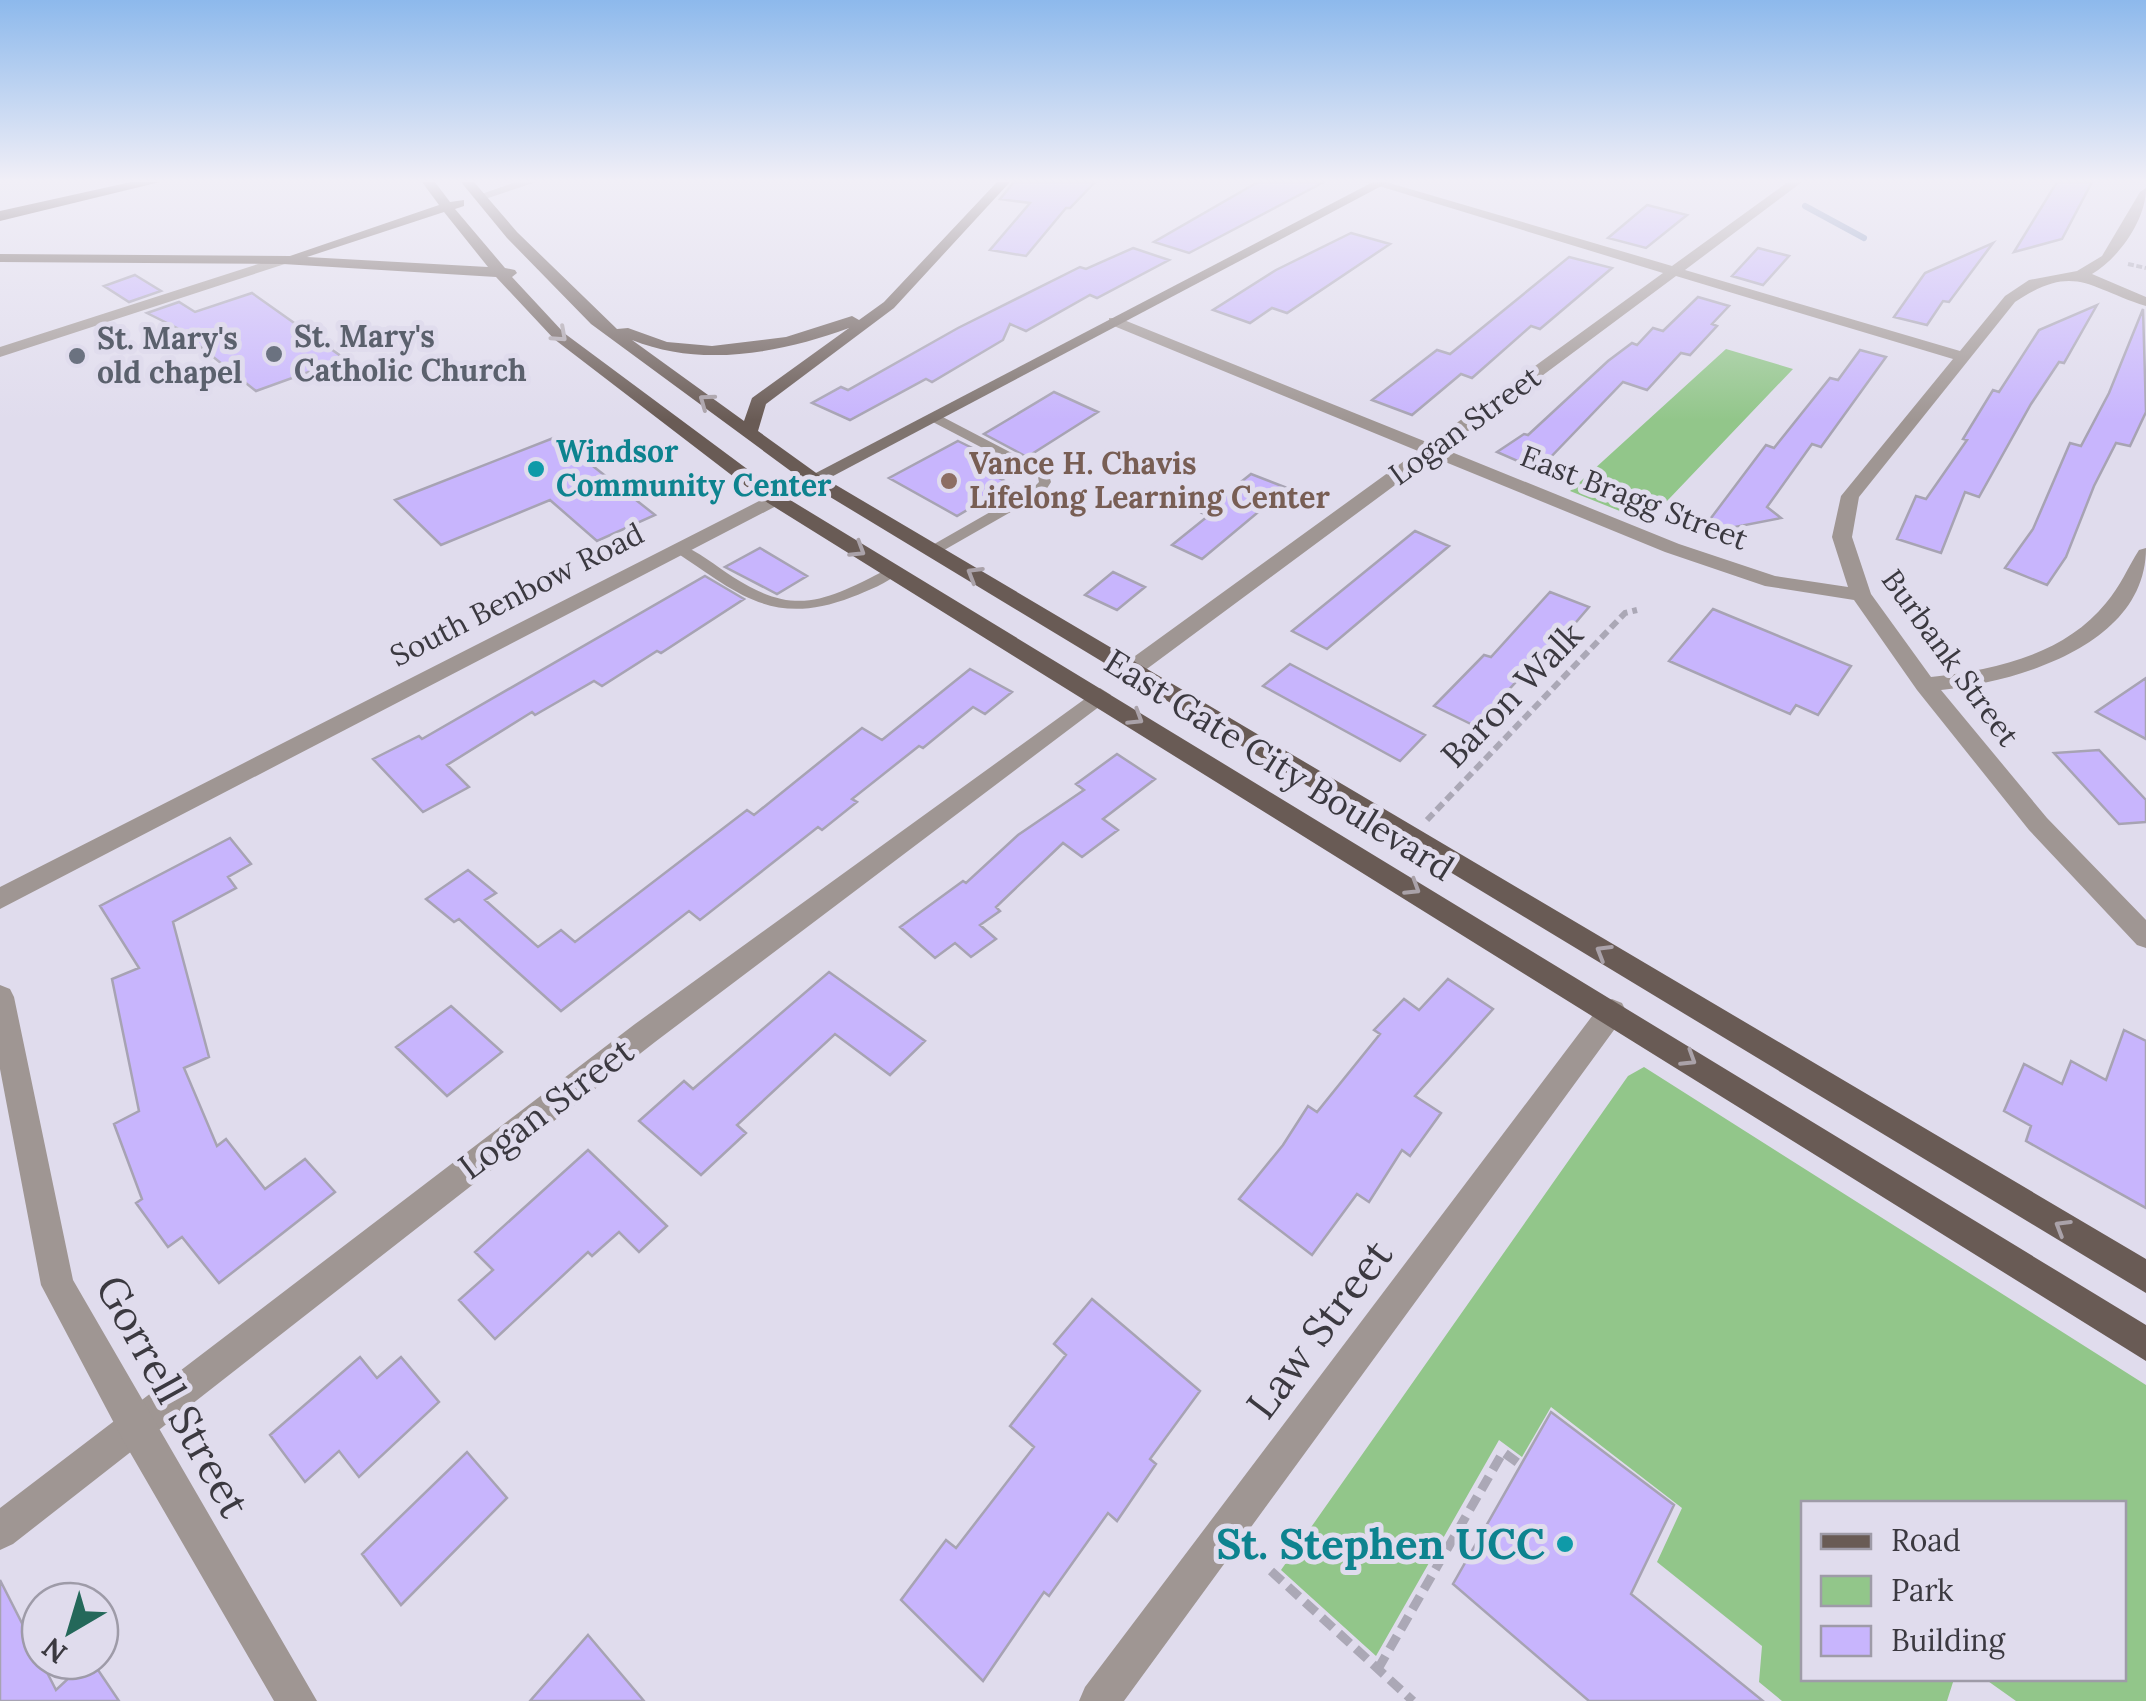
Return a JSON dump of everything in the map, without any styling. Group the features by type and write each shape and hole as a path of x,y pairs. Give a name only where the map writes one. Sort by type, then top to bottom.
{"main road":[{"path":"306,261 550,275"},
{"name":"East Gate City Boulevard","path":"491,261 559,336 775,499 1612,1011 2146,1344"},
{"name":"East Gate City Boulevard","path":"538,261 596,321 813,479 2146,1277"},
{"path":"749,433 758,402 888,305 929,261"},
{"name":"South Benbow Road","path":"775,499 1228,261"},
{"path":"596,321 668,347 724,349 774,343 831,329 888,305"}],"street":[{"path":"0,352 279,261"},
{"path":"1641,261 1960,356"},
{"name":"Logan Street","path":"1132,669 1686,261"},
{"name":"Burbank Street","path":"2104,261 2081,274 2034,283 2010,299 1850,496 1842,538 1861,595 1924,685 2038,824 2143,930"},
{"path":"2081,274 2146,302"},
{"name":"East Bragg Street","path":"1114,321 1731,570 1772,582 1861,595"},
{"name":"South Benbow Road","path":"0,898 775,499"},
{"path":"1924,685 1978,680 2025,667 2077,638 2110,613 2146,554"},
{"name":"Logan Street","path":"0,1531 137,1429 254,1332 598,1069 1100,696"},
{"name":"Gorrell Street","path":"0,997 58,1285 137,1429 297,1701"},
{"name":"Law Street","path":"1099,1701 1612,1011"}],"lane":[{"path":"933,417 1044,475 1046,482 1039,490 934,550"},
{"path":"680,548 758,599 786,606 820,606 893,572"}],"path":[{"name":"Baron Walk","path":"1426,820 1626,612 1637,610"},
{"path":"1378,1670 1504,1452 1521,1465"},
{"path":"1271,1571 1413,1701"}],"green space":[{"path":"1726,349 1793,369 1647,522 1570,491"},
{"path":"1644,1067 2146,1385 2146,1701 2016,1701 1988,1681 2126,1681 2126,1501 1801,1501 1801,1681 1953,1681 1947,1701 1782,1701 1759,1682 1762,1646 1657,1562 1682,1508 1551,1407 1522,1457 1499,1440 1376,1656 1281,1570 1628,1076"}],"building":[{"path":"1103,261 1166,261 1097,298 1090,295 1026,331 1010,324 1003,340 932,382 926,379 850,420 812,403 841,387 848,390 958,328 1080,267 1086,269"},
{"path":"1293,261 1364,261 1287,313 1272,308 1250,323 1213,310"},
{"path":"1564,261 1586,261 1612,268 1540,329 1531,326 1472,378 1461,374 1412,415 1372,400 1437,350 1450,354"},
{"path":"1746,261 1784,261 1763,285 1732,276"},
{"path":"1951,261 1979,261 1927,325 1894,317 1925,273"},
{"path":"135,275 161,291 129,302 104,286"},
{"path":"252,293 345,359 256,391 177,328 147,313 179,302 195,312"},
{"path":"1698,297 1729,306 1712,324 1717,326 1690,355 1681,353 1647,390 1623,382 1545,463 1536,459 1527,465 1497,452 1528,435 1632,343 1637,345 1653,328 1663,331"},
{"path":"2097,305 2064,363 2059,362 2031,404 1979,497 1965,492 1941,553 1897,539 1916,496 1926,499 1967,440 1963,439 1993,390 1999,392 2039,330"},
{"path":"2143,309 2146,412 2130,446 2116,443 2066,557 2047,585 2005,568 2033,529 2070,443 2081,446 2109,393"},
{"path":"1860,350 1886,357 1821,447 1812,444 1767,507 1781,518 1699,534 1766,445 1774,448 1830,378 1838,380"},
{"path":"1054,392 1098,412 1027,457 984,434"},
{"name":"Windsor Community Center","path":"556,437 655,515 597,541 550,500 441,545 395,500"},
{"name":"Vance H. Chavis Lifelong Learning Center","path":"958,441 1011,467 997,477 1011,484 957,516 889,478"},
{"path":"1251,474 1287,488 1202,559 1172,545 1208,516 1202,513"},
{"path":"1415,531 1449,546 1327,649 1292,631"},
{"path":"760,548 807,576 777,594 725,567"},
{"path":"1113,572 1145,587 1117,610 1085,595"},
{"path":"705,576 744,599 602,686 594,681 535,715 532,712 447,765 469,787 423,812 373,759 419,736 422,739"},
{"path":"1550,592 1589,607 1547,656 1542,654 1475,726 1434,706 1484,655 1491,657"},
{"path":"1713,609 1851,666 1818,715 1796,705 1790,714 1669,661"},
{"path":"1290,664 1425,735 1400,761 1263,686"},
{"path":"970,669 1012,692 985,714 973,707 852,799 857,802 822,830 818,827 700,920 689,911 561,1011 459,919 454,922 426,899 468,870 496,893 485,900 538,947 561,930 575,942 747,810 754,815 862,728 882,740"},
{"path":"2146,678 2146,739 2096,712"},
{"path":"2099,750 2146,800 2146,822 2119,824 2054,753"},
{"path":"1117,754 1155,779 1103,819 1118,830 1082,857 1063,843 996,907 1000,911 980,925 996,939 971,957 955,943 935,958 900,927 963,881 966,883 1018,835 1084,790 1076,784"},
{"path":"230,838 251,864 228,877 236,888 173,922 209,1057 184,1068 217,1146 226,1139 265,1189 305,1159 335,1192 219,1283 182,1237 168,1247 136,1203 142,1199 114,1124 139,1111 112,979 139,968 100,906"},
{"path":"829,972 925,1041 890,1075 835,1034 737,1125 746,1133 701,1175 639,1121 684,1081 693,1089"},
{"path":"1448,979 1493,1009 1415,1096 1441,1113 1410,1156 1402,1150 1369,1202 1357,1194 1312,1255 1239,1199 1283,1145 1308,1106 1317,1112 1380,1034 1374,1030 1404,999 1419,1010"},
{"path":"451,1006 502,1052 447,1096 396,1047"},
{"path":"2124,1030 2146,1041 2146,1208 2026,1141 2031,1126 2004,1111 2024,1064 2062,1084 2071,1061 2106,1080"},
{"path":"588,1150 667,1226 639,1252 619,1232 592,1256 588,1252 495,1339 459,1300 493,1270 475,1252"},
{"path":"1092,1299 1200,1391 1150,1459 1156,1464 1117,1521 1108,1513 1049,1596 1044,1592 983,1681 901,1600 946,1540 956,1548 1034,1447 1010,1426 1066,1355 1054,1344"},
{"path":"360,1357 377,1378 401,1357 439,1402 359,1477 339,1451 305,1482 270,1435"},
{"name":"St. Stephen UCC","path":"1551,1412 1674,1505 1631,1594 1763,1701 1589,1701 1453,1584"},
{"path":"467,1452 507,1498 401,1605 362,1554"},
{"path":"0,1580 20,1619 20,1681 51,1681 56,1690 66,1681 106,1681 119,1701 0,1701"},
{"path":"588,1635 644,1701 530,1701"}],"place":[{"name":"St. Mary's Catholic Church","path":"274,354"},
{"name":"St. Mary's old chapel","path":"77,356"},
{"name":"Windsor Community Center","path":"536,469"},
{"name":"Vance H. Chavis Lifelong Learning Center","path":"949,481"},
{"name":"St. Stephen UCC","path":"1565,1544"}]}
